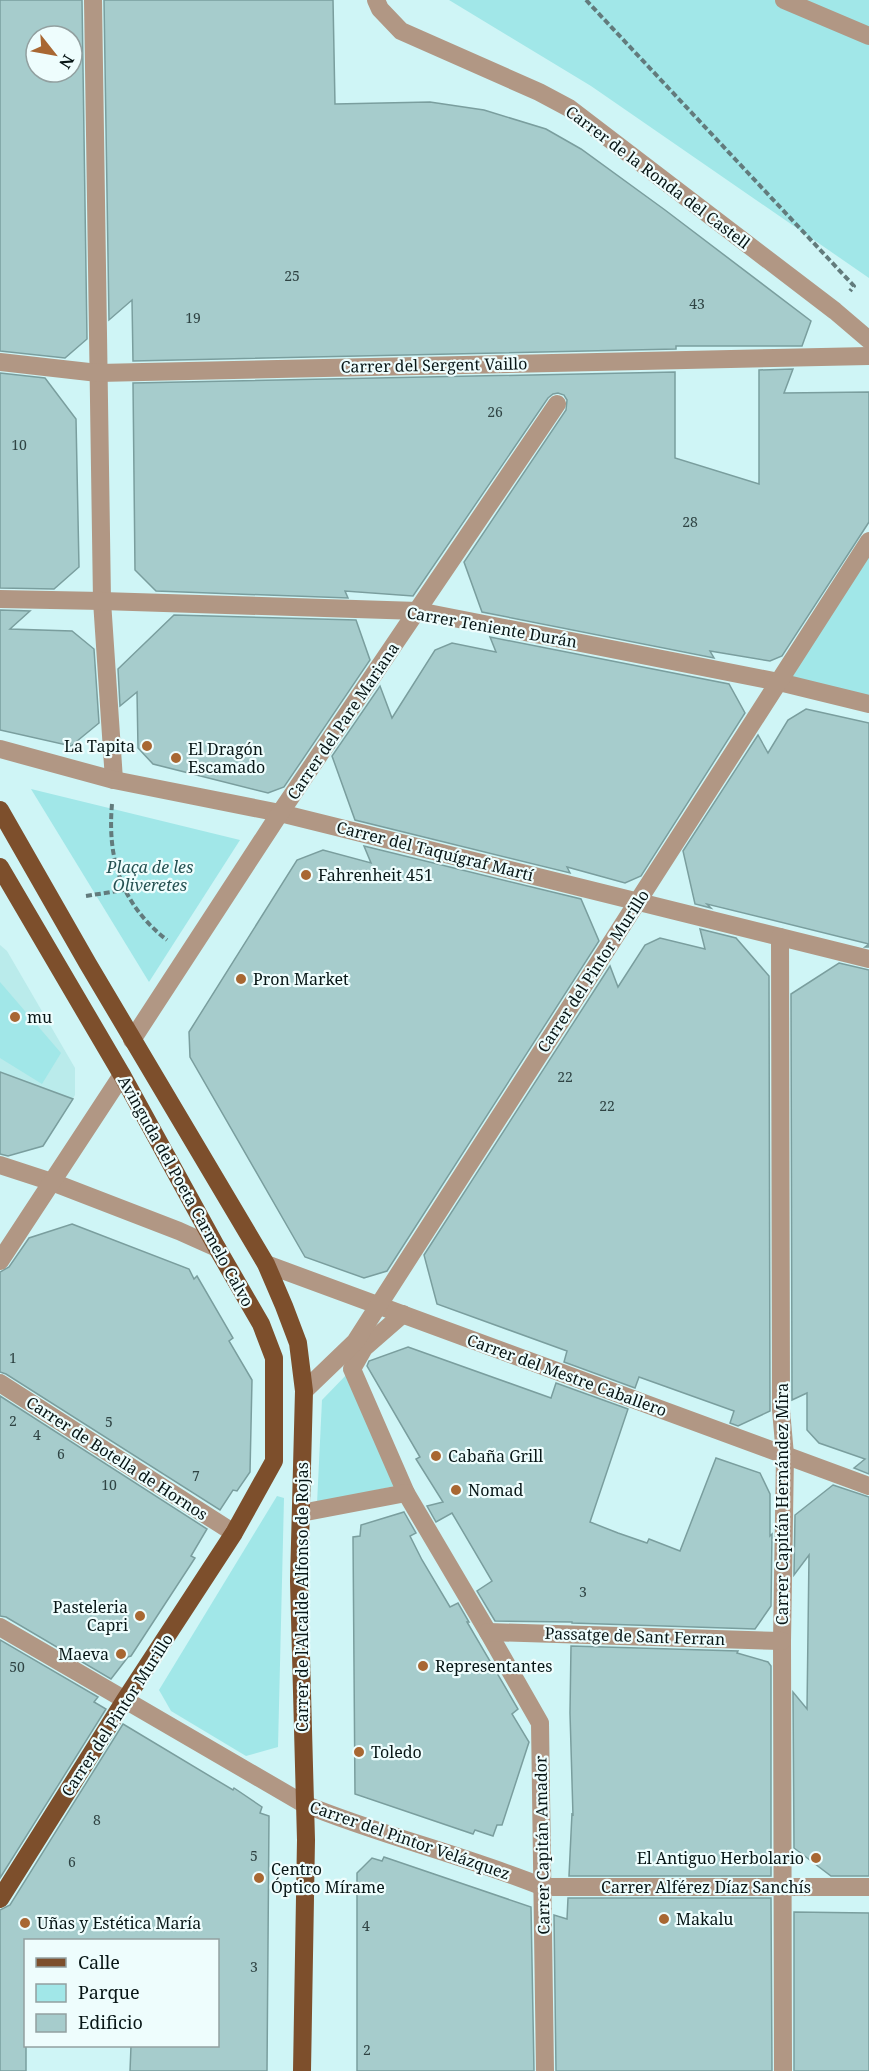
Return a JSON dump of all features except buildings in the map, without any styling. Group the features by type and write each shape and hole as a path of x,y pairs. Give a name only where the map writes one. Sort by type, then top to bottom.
{"main road":[{"name":"Avinguda del Poeta Carmelo Calvo","path":"0,810 132,1040 266,1264 285,1306 297,1343 304,1391"},
{"name":"Avinguda del Poeta Carmelo Calvo","path":"0,867 122,1075 261,1324 274,1358 274,1461 234,1533"},
{"name":"Carrer de l'Alcalde Alfonso de Rojas","path":"302,2071 306,1840 299,1581 304,1391"},
{"name":"Carrer del Pintor Murillo","path":"0,1899 125,1700 234,1533"}],"street":[{"path":"93,0 102,601 114,780"},
{"name":"Carrer de la Ronda del Castell","path":"376,0 380,9 401,31 539,92 569,108 869,339"},
{"path":"784,0 869,36"},
{"name":"Carrer del Sergent Vaillo","path":"0,362 98,373 869,356"},
{"name":"Carrer del Pare Mariana","path":"132,1040 280,813 557,404"},
{"name":"Carrer del Pintor Murillo","path":"304,1391 360,1345 379,1305 869,541"},
{"name":"Carrer Teniente Durán","path":"0,599 418,611 779,682 869,704"},
{"name":"Carrer del Taquígraf Martí","path":"0,749 114,780 280,813 869,959"},
{"name":"Carrer Capitán Hernández Mira","path":"780,937 781,1410 785,1455 782,1641 783,2071"},
{"path":"0,1261 122,1075"},
{"path":"0,1165 52,1182 217,1248"},
{"name":"Carrer del Mestre Caballero","path":"266,1264 869,1486"},
{"path":"403,1314 360,1345 352,1368 406,1493 488,1632"},
{"name":"Carrer de Botella de Hornos","path":"0,1383 234,1533"},
{"path":"301,1513 406,1493"},
{"name":"Carrer del Pintor Velázquez","path":"0,1627 304,1804 348,1822 512,1874 543,1887"},
{"name":"Passatge de Sant Ferran","path":"488,1632 782,1641"},
{"name":"Carrer Capitán Amador","path":"488,1632 540,1723 545,2071"},
{"name":"Carrer Alférez Díaz Sanchís","path":"543,1887 869,1887"}],"path":[{"path":"586,0 854,286 835,311"},
{"path":"114,780 110,827 112,849 124,890 147,922 173,945"},
{"path":"86,896 124,890"}],"shaded area":[{"path":"0,945 7,951 75,1068 75,1095 43,1146 0,1145"}],"green space":[{"path":"449,0 869,0 869,278 591,86"},
{"path":"869,541 869,704 779,682"},
{"name":"Plaça de les Oliveretes","path":"31,789 240,840 149,982"},
{"name":"mu","path":"0,982 61,1053 42,1084 0,1058"},
{"path":"352,1369 403,1484 317,1504 322,1400"},
{"path":"277,1496 284,1498 278,1747 246,1756 171,1711 159,1690"}],"place":[{"name":"La Tapita","path":"147,746"},
{"name":"El Dragón Escamado","path":"176,758"},
{"name":"Fahrenheit 451","path":"306,875"},
{"name":"Pron Market","path":"241,979"},
{"name":"mu","path":"15,1017"},
{"name":"Cabaña Grill","path":"436,1456"},
{"name":"Nomad","path":"456,1490"},
{"name":"Pasteleria Capri","path":"140,1616"},
{"name":"Maeva","path":"121,1654"},
{"name":"Representantes","path":"423,1666"},
{"name":"Toledo","path":"359,1752"},
{"name":"El Antiguo Herbolario","path":"816,1858"},
{"name":"Centro Óptico Mírame","path":"259,1878"},
{"name":"Makalu","path":"664,1919"},
{"name":"Uñas y Estética María","path":"25,1923"}]}
